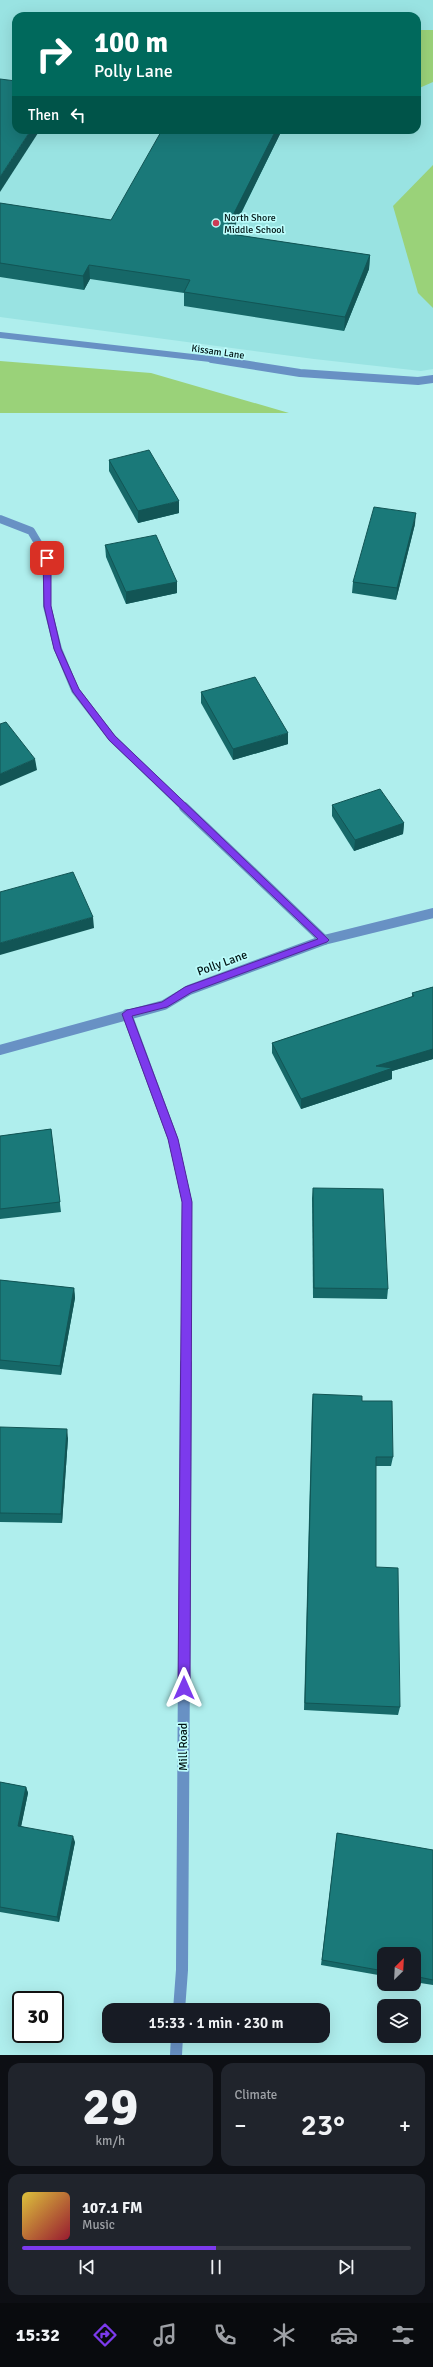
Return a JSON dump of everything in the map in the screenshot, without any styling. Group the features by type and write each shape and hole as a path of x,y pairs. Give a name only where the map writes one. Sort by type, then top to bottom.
{"street":[{"name":"Kissam Lane","path":"0,335 197,357 300,374 418,381 433,379"},
{"path":"0,519 31,531 47,558 48,606 58,649 80,696 112,738 324,940"},
{"name":"Polly Lane","path":"0,1050 164,1004 188,990 324,940 433,913"},
{"name":"Mill Road","path":"127,1014 173,1139 187,1202 182,1970 180,2003"},
{"path":"176,2055 177,2043"}],"shaded area":[{"name":"North Shore Middle School","path":"0,0 433,0 433,369 421,371 314,359 0,317"}],"green space":[{"path":"421,30 433,30 433,82 421,87"},
{"path":"433,165 433,308 418,293 393,206"},
{"path":"0,361 151,373 289,413 0,413"}],"building":[{"path":"0,79 12,80 12,134 28,134 0,177"},
{"path":"160,134 274,134 224,233 370,255 345,317 184,292 190,280 89,265 83,276 0,263 0,203 111,220"},
{"path":"149,450 179,501 138,511 109,460"},
{"path":"374,507 416,513 397,588 353,582"},
{"path":"156,535 177,582 126,592 105,545"},
{"path":"255,677 288,733 233,749 201,692"},
{"path":"6,722 35,759 0,774 0,724"},
{"path":"380,789 404,823 355,840 332,805"},
{"path":"73,872 93,917 0,943 0,892"},
{"path":"433,987 433,1049 376,1066 393,1068 301,1099 272,1043 414,996 412,993"},
{"path":"51,1129 60,1202 0,1209 0,1136"},
{"path":"313,1188 383,1189 388,1289 314,1288"},
{"path":"0,1280 74,1288 60,1366 0,1360"},
{"path":"313,1394 362,1396 362,1401 392,1401 393,1457 376,1457 376,1567 398,1568 400,1707 305,1703"},
{"path":"0,1427 67,1429 61,1514 0,1513"},
{"path":"0,1782 26,1787 18,1826 73,1836 57,1917 0,1907"},
{"path":"337,1833 433,1850 433,1980 421,1977 421,1947 377,1947 377,1970 322,1960"}],"place":[{"name":"North Shore Middle School","path":"216,223"}],"route":[{"path":"47,558 48,606 58,649 75,690 112,738 324,940 188,990 164,1004 127,1014 173,1139 187,1202 184,1688"}]}
